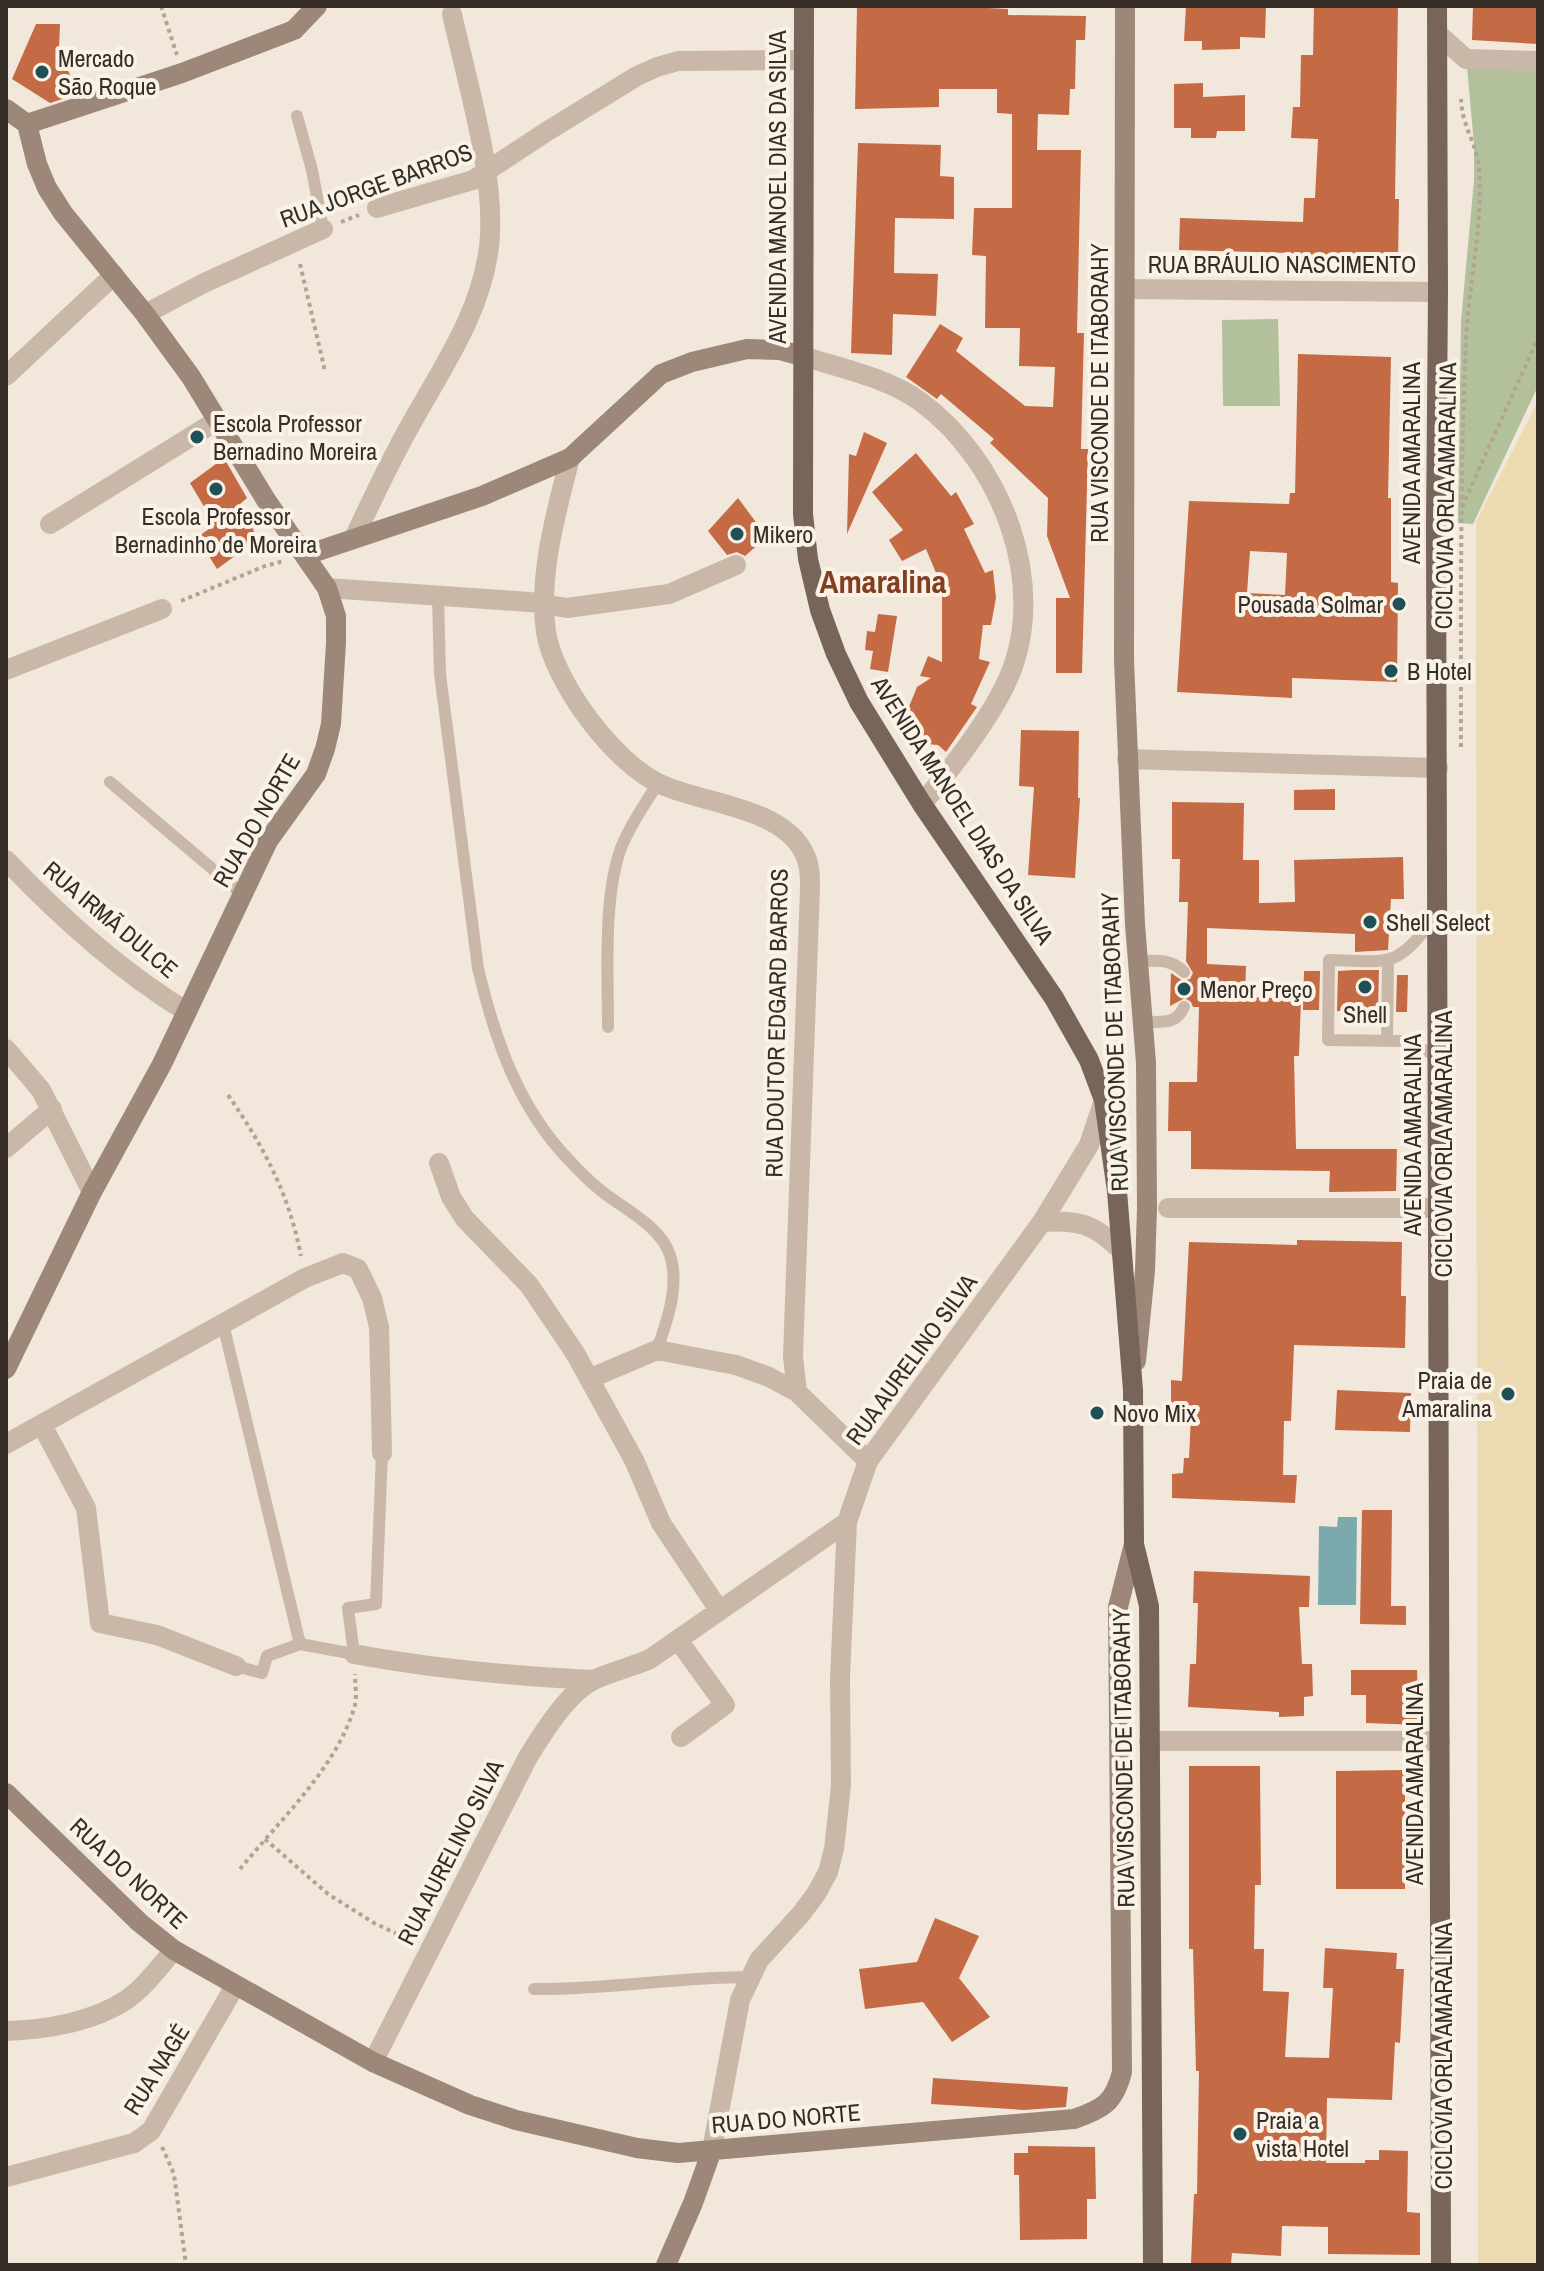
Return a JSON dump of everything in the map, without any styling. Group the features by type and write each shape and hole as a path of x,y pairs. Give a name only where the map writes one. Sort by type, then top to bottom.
{"main road":[{"name":"AVENIDA MANOEL DIAS DA SILVA","path":"804,6 803,514 808,559 820,610 836,654 859,702 922,804 1054,998 1089,1060 1104,1100 1122,1251 1133,1390"},
{"name":"AVENIDA AMARALINA","path":"1437,6 1441,2265"},
{"name":"RUA VISCONDE DE ITABORAHY","path":"1133,1390 1134,1544 1149,1606 1153,2265"}],"street":[{"path":"6,109 27,124 182,73 294,30 317,6"},
{"name":"RUA VISCONDE DE ITABORAHY","path":"1125,6 1124,660 1143,1022 1147,1208 1145,1271 1133,1390"},
{"path":"354,538 473,309 484,277 489,245 487,173 452,14"},
{"path":"1437,33 1466,59 1538,61"},
{"name":"RUA JORGE BARROS","path":"377,208 473,180 487,173 546,132 657,67 697,60 803,60"},
{"name":"RUA DO NORTE","path":"6,1369 92,1192 139,1109 268,841 316,774 331,724 336,643 336,616 327,588 266,500 191,377 145,314 63,213 47,188 37,164 27,124"},
{"name":"RUA JORGE BARROS","path":"145,314 323,229"},
{"path":"6,376 114,275"},
{"name":"RUA BRÁULIO NASCIMENTO","path":"1125,289 1438,292"},
{"path":"306,555 482,496 570,458 661,374 692,362 747,349 780,350 887,384 919,400 951,427 972,454 990,484 1016,544 1024,580 1018,646 1009,678 994,705 922,804"},
{"path":"50,524 218,420"},
{"name":"RUA DOUTOR EDGARD BARROS","path":"570,458 550,550 545,605 549,648 572,694 627,761 658,783 753,814 787,830 806,855 809,870 793,1356 797,1392"},
{"path":"327,588 567,608 669,594 736,565"},
{"path":"6,670 162,609"},
{"path":"1127,759 1438,768"},
{"name":"RUA IRMÃ DULCE","path":"6,860 32,888 99,947 136,978 187,1012"},
{"path":"6,1049 41,1090 92,1192"},
{"name":"RUA AURELINO SILVA","path":"354,1654 485,1674 593,1680 637,1665 678,1640 847,1522 868,1461 1042,1222 1089,1145 1104,1100"},
{"path":"6,1148 52,1109"},
{"path":"439,1163 451,1197 465,1219 529,1285 591,1378 634,1460 661,1523 719,1610"},
{"path":"1168,1208 1437,1208"},
{"path":"1042,1222 1083,1223 1096,1229 1122,1251"},
{"path":"6,1444 305,1278 333,1265 351,1264 358,1269 372,1298 379,1327 382,1453"},
{"path":"591,1378 657,1350 736,1365 797,1392 868,1461"},
{"path":"42,1425 86,1508 100,1623 157,1635 236,1666"},
{"path":"666,2265 712,2150 740,2000 749,1977 759,1960 816,1894 828,1872 834,1849 841,1786 840,1678 847,1522"},
{"name":"RUA DO NORTE","path":"6,1793 140,1923 174,1950 373,2062 470,2105 516,2120 637,2148 678,2153 1074,2119 1107,2103 1118,2090 1122,2072 1118,1607 1134,1544"},
{"path":"678,1640 725,1705 681,1737"},
{"name":"RUA AURELINO SILVA","path":"373,2062 528,1757 560,1709 593,1680"},
{"path":"1149,1741 1440,1741"},
{"path":"6,2031 72,2022 102,2012 126,1999 146,1982 174,1950"},
{"name":"RUA NAGÉ","path":"6,2177 134,2143 151,2131 235,1986"}],"lane":[{"path":"297,116 312,170 323,229"},
{"path":"438,596 440,674 478,968 488,1013 509,1067 550,1139 594,1184 653,1231 670,1253 673,1291 657,1350"},
{"path":"110,782 242,894"},
{"path":"608,1027 608,960 616,868 626,839 658,783"},
{"path":"1438,914 1403,955 1388,961 1329,960 1328,1040 1403,1041 1438,1056"},
{"path":"1138,961 1168,961 1184,972"},
{"path":"1387,1041 1388,961"},
{"path":"1143,1022 1179,1018 1184,1007"},
{"path":"223,1324 300,1644"},
{"path":"236,1666 262,1673 267,1656 300,1644 354,1654 348,1608 376,1604 382,1453"},
{"path":"534,1989 749,1977"}],"path":[{"path":"161,6 182,73"},
{"name":"CICLOVIA ORLA AMARALINA","path":"1461,88 1462,117 1479,167 1478,219 1466,336 1461,509 1461,748"},
{"name":"RUA JORGE BARROS","path":"323,229 377,208"},
{"path":"294,242 325,371"},
{"path":"1461,509 1538,338"},
{"path":"162,609 265,566 306,555"},
{"path":"228,1095 257,1136 276,1176 294,1219 305,1278"},
{"path":"240,1869 318,1777 337,1749 356,1702 354,1654"},
{"path":"265,1839 328,1894 374,1923 429,1949"},
{"path":"151,2131 166,2153 174,2174 186,2265"}],"green space":[{"path":"1467,67 1538,68 1538,386 1473,524 1458,523 1461,321 1474,181"},
{"path":"1278,319 1280,406 1223,406 1222,320"}],"sand":[{"name":"Praia de Amaralina","path":"1538,401 1538,2265 1478,2265 1476,522"}],"water":[{"path":"1338,1517 1357,1517 1356,1605 1318,1605 1319,1526 1337,1527"}],"building":[{"path":"857,6 947,6 1008,9 1008,15 1086,16 1085,40 1076,40 1075,89 1070,89 1069,115 1038,114 1037,150 1081,150 1077,333 1084,333 1081,449 1088,449 1082,673 1056,673 1056,598 1070,598 1047,536 1048,498 990,443 994,439 941,394 937,399 906,377 940,324 963,338 956,351 1025,406 1053,407 1055,367 1019,366 1020,328 985,328 986,256 972,255 974,208 1012,208 1012,114 997,113 997,89 939,89 939,107 855,109"},
{"path":"1186,6 1266,6 1265,38 1240,37 1240,49 1202,50 1202,41 1184,41"},
{"path":"1314,6 1398,6 1395,199 1399,199 1398,261 1291,257 1292,253 1179,250 1180,218 1303,222 1304,198 1315,198 1318,139 1291,138 1293,107 1300,107 1301,55 1313,55"},
{"path":"1473,6 1538,6 1538,44 1472,40"},
{"path":"36,24 60,24 59,49 78,94 50,103 12,79"},
{"path":"1203,83 1203,97 1245,95 1245,131 1217,131 1216,138 1191,138 1191,128 1174,128 1174,84"},
{"path":"858,143 941,145 940,176 954,177 954,219 895,218 894,273 938,274 936,316 893,314 892,355 851,353"},
{"path":"1298,354 1391,357 1388,498 1391,498 1391,582 1398,583 1397,682 1292,678 1292,698 1177,692 1189,501 1289,504 1290,493 1295,493","holes":["1250,551 1287,553 1285,595 1247,593"]},
{"path":"864,432 887,443 847,534 849,454 856,456"},
{"path":"916,453 951,496 956,492 974,524 964,529 985,573 993,570 996,598 991,625 983,625 979,659 990,662 971,704 977,707 946,752 938,745 917,743 904,719 917,687 931,678 920,676 928,656 942,662 942,587 926,549 902,561 889,540 903,530 872,492"},
{"path":"224,458 247,498 240,504 258,539 217,569 197,537 215,525 190,483"},
{"name":"Mikero","path":"738,498 767,537 745,556 737,552 727,555 708,531"},
{"path":"878,614 897,616 888,672 870,669 873,651 865,650 867,631 875,632"},
{"path":"1021,730 1079,731 1080,798 1075,878 1028,875 1034,787 1019,786"},
{"path":"1335,789 1335,810 1294,810 1294,790"},
{"path":"1172,802 1244,803 1243,860 1259,860 1259,903 1295,902 1294,860 1403,857 1404,899 1391,899 1388,950 1355,952 1355,934 1207,928 1207,964 1246,966 1245,997 1301,999 1299,1056 1294,1056 1296,1149 1397,1149 1396,1191 1329,1192 1330,1171 1191,1169 1191,1131 1168,1131 1169,1082 1197,1082 1199,1007 1193,1007 1185,998 1170,1006 1171,973 1183,981 1190,979 1193,973 1186,961 1188,902 1179,902 1180,859 1172,859"},
{"path":"1379,970 1378,1011 1337,1011 1338,971"},
{"path":"1304,971 1320,971 1319,1010 1303,1010"},
{"path":"1397,975 1408,975 1407,1012 1396,1012"},
{"path":"1297,1240 1402,1242 1401,1296 1406,1296 1405,1348 1294,1345 1291,1421 1284,1421 1283,1475 1297,1475 1295,1503 1172,1498 1172,1474 1183,1473 1184,1458 1189,1458 1191,1416 1171,1416 1171,1380 1182,1381 1189,1242 1297,1245"},
{"path":"1337,1390 1411,1393 1410,1432 1335,1430"},
{"path":"1362,1510 1392,1510 1391,1606 1406,1606 1406,1625 1360,1624"},
{"path":"1194,1571 1310,1576 1309,1607 1299,1607 1302,1664 1312,1664 1313,1696 1304,1697 1304,1716 1279,1717 1279,1712 1188,1707 1190,1664 1196,1664 1198,1603 1193,1603"},
{"path":"1351,1670 1417,1670 1419,1725 1366,1723 1366,1695 1351,1695"},
{"path":"1189,1766 1260,1766 1261,1885 1255,1885 1254,1949 1264,1949 1263,1991 1289,1992 1285,2057 1329,2058 1333,1988 1323,1988 1325,1948 1397,1953 1396,1969 1404,1969 1400,2043 1395,2042 1392,2100 1327,2098 1326,2163 1365,2163 1365,2160 1379,2160 1379,2150 1408,2151 1407,2212 1420,2213 1420,2255 1328,2254 1328,2227 1282,2226 1281,2256 1232,2253 1231,2264 1191,2263 1194,2194 1197,2194 1199,2071 1196,2071 1193,1949 1189,1949"},
{"path":"1405,1770 1405,1889 1336,1889 1336,1771"},
{"path":"935,1918 979,1936 959,1978 990,2017 952,2042 923,2002 865,2009 859,1969 917,1962"},
{"path":"933,2078 1068,2087 1066,2107 1024,2110 931,2104"},
{"path":"1028,2146 1095,2147 1096,2199 1087,2199 1087,2239 1020,2240 1019,2175 1014,2175 1014,2153 1028,2153"}],"place":[{"name":"Mercado São Roque","path":"42,72"},
{"name":"Escola Professor Bernadino Moreira","path":"197,437"},
{"name":"Escola Professor Bernadinho de Moreira","path":"216,489"},
{"name":"Mikero","path":"737,534"},
{"name":"Pousada Solmar","path":"1399,604"},
{"name":"B Hotel","path":"1391,671"},
{"name":"Shell Select","path":"1370,922"},
{"name":"Shell","path":"1365,987"},
{"name":"Menor Preço","path":"1184,989"},
{"name":"Praia de Amaralina","path":"1508,1394"},
{"name":"Novo Mix","path":"1097,1413"},
{"name":"Praia a vista Hotel","path":"1240,2134"}],"district":[{"name":"Amaralina","path":"883,581"}]}
